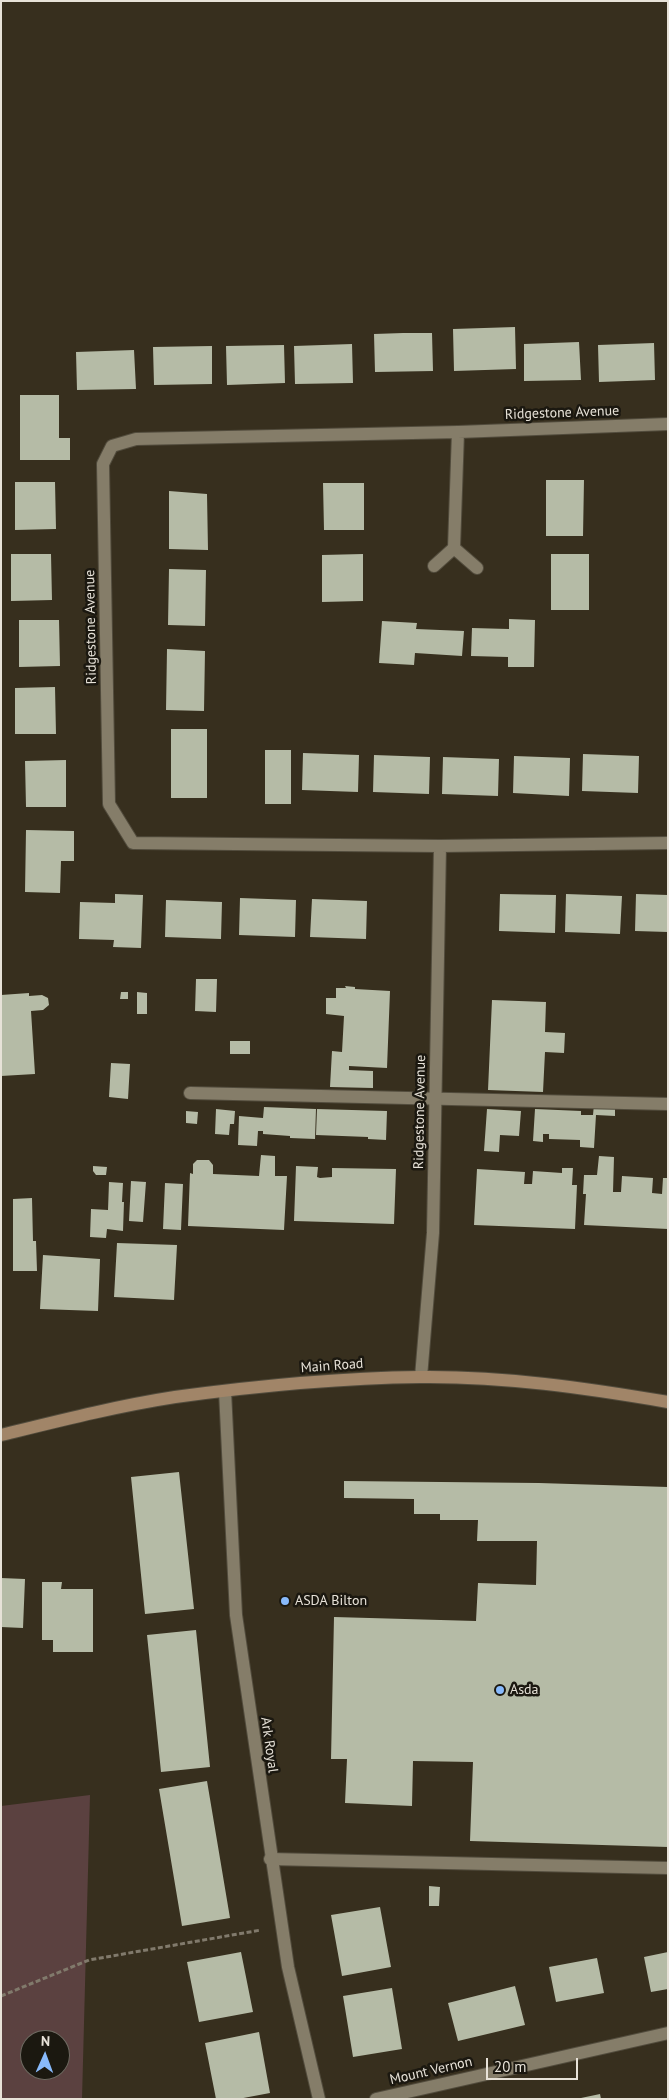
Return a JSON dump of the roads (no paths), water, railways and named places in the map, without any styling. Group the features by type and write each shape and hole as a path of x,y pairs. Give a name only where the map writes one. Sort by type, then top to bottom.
{"main road":[{"name":"Main Road","path":"1,1435 174,1398 314,1382 421,1377 546,1384 668,1402"}],"street":[{"name":"Ridgestone Avenue","path":"668,424 458,432 136,438 112,446 103,464 109,804 133,843 440,846 668,843"},
{"path":"434,566 454,548 458,432"},
{"path":"454,548 477,568"},
{"name":"Ridgestone Avenue","path":"421,1377 433,1233 440,846"},
{"path":"190,1093 668,1104"},
{"name":"Ark Royal","path":"225,1391 236,1615 281,1927 288,1967 319,2099"},
{"path":"270,1859 668,1868"},
{"name":"Mount Vernon","path":"376,2099 668,2033"}],"place":[{"name":"ASDA Bilton","path":"285,1601"},
{"name":"Asda","path":"500,1690"}]}
